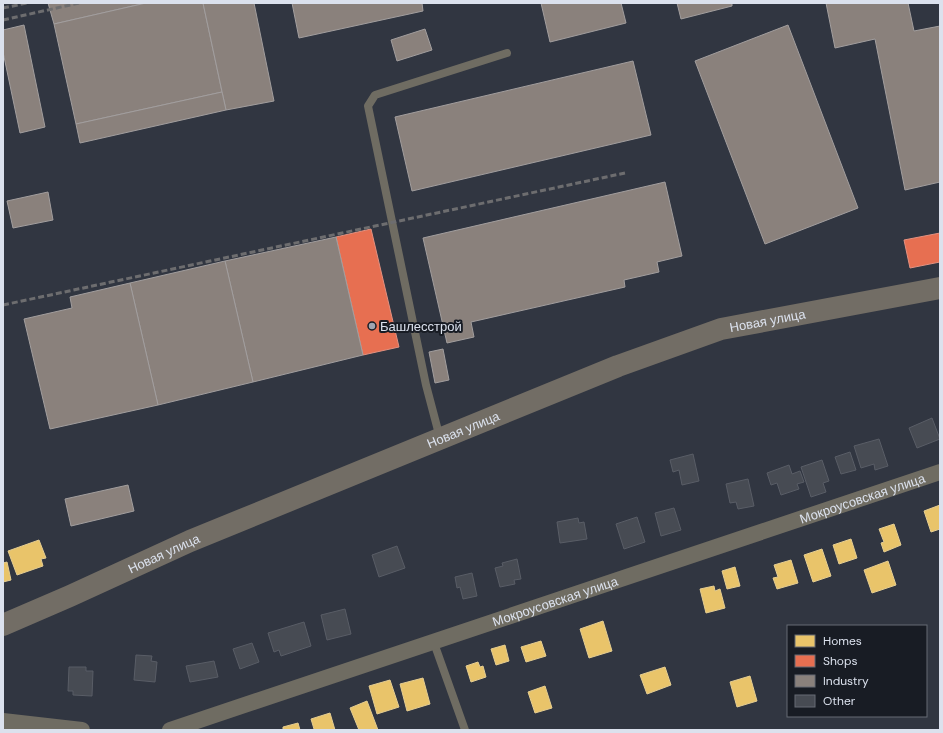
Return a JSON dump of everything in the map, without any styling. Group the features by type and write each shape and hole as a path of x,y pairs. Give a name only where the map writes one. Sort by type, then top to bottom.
{"main road":[{"name":"Новая улица","path":"3,625 190,541 294,497 618,366 721,329 940,288"}],"street":[{"name":"Мокроусовская улица","path":"170,730 434,643 940,472"},
{"path":"3,721 82,730"}],"lane":[{"path":"440,438 426,385 368,106 375,95 507,53"},
{"path":"434,643 465,730"}],"building: Homes":[{"path":"940,505 940,529 931,532 924,511"},
{"path":"894,524 901,545 884,552 881,543 884,542 879,529"},
{"path":"851,539 857,558 839,564 833,545"},
{"path":"39,540 46,558 41,559 43,566 17,575 8,551"},
{"path":"822,549 831,576 813,582 804,555"},
{"path":"791,560 798,583 777,589 773,578 778,577 774,565"},
{"path":"888,561 896,585 872,593 864,570"},
{"path":"7,562 11,580 3,582 3,563"},
{"path":"735,567 740,586 727,589 722,571"},
{"path":"714,586 715,591 720,589 725,608 706,613 700,589"},
{"path":"603,621 612,651 589,658 580,629"},
{"path":"541,641 546,656 526,662 521,647"},
{"path":"505,645 509,661 496,665 491,649"},
{"path":"478,662 480,667 483,666 486,677 471,682 466,666"},
{"path":"665,667 671,685 647,694 640,675"},
{"path":"750,676 757,701 737,707 730,682"},
{"path":"423,678 430,704 407,711 400,684"},
{"path":"390,680 399,707 377,714 369,686"},
{"path":"545,686 552,708 535,713 528,692"},
{"path":"367,701 378,730 359,730 350,708"},
{"path":"330,713 335,730 313,730 311,719"},
{"path":"298,723 300,730 283,730 283,727"}],"building: Shops":[{"path":"371,229 399,347 363,355 336,237"},
{"path":"940,233 940,262 910,268 904,240"}],"building: Industry":[{"path":"48,3 146,3 54,24"},
{"path":"146,3 203,3 222,92 76,124 54,24"},
{"path":"203,3 254,3 274,101 226,110"},
{"path":"292,3 422,3 423,11 299,38"},
{"path":"541,3 621,3 626,23 550,42"},
{"path":"677,3 732,3 732,6 681,19"},
{"path":"826,3 908,3 914,31 940,26 940,182 905,190 875,39 835,48"},
{"path":"24,25 45,127 20,133 3,52 3,30"},
{"path":"788,25 858,208 765,244 695,61"},
{"path":"425,29 432,50 397,61 391,40"},
{"path":"633,61 651,135 412,191 395,117"},
{"path":"222,92 226,110 80,143 76,124"},
{"path":"665,182 682,256 657,262 659,272 624,280 625,287 471,322 474,337 447,343 423,238"},
{"path":"48,192 53,220 13,228 7,201"},
{"path":"336,237 363,355 253,382 225,261"},
{"path":"225,261 253,382 158,405 130,283"},
{"path":"130,283 158,405 50,429 24,319 72,308 70,297"},
{"path":"443,349 449,380 435,383 429,352"},
{"path":"128,485 134,511 71,526 65,499"}],"building: Other":[{"path":"932,418 940,439 917,448 909,428"},
{"path":"879,439 888,466 875,470 874,464 861,468 854,446"},
{"path":"850,452 856,470 841,474 835,457"},
{"path":"693,454 699,481 682,485 679,470 673,472 670,460"},
{"path":"822,460 829,481 823,483 826,492 811,497 801,467"},
{"path":"789,465 792,474 800,471 804,482 797,484 799,489 781,495 777,483 771,485 767,473"},
{"path":"748,479 754,506 738,509 736,502 730,503 726,484"},
{"path":"674,508 681,530 661,536 655,513"},
{"path":"637,517 645,542 624,549 616,524"},
{"path":"578,518 579,523 584,522 587,539 560,543 557,522"},
{"path":"397,546 405,568 379,577 372,555"},
{"path":"517,559 521,579 514,580 515,584 500,587 495,568 503,566 502,563"},
{"path":"472,573 477,596 463,599 460,587 457,588 455,577"},
{"path":"345,609 351,634 327,640 321,615"},
{"path":"304,622 311,646 281,656 279,650 274,652 268,633"},
{"path":"252,643 259,662 240,669 233,649"},
{"path":"136,655 152,656 151,661 157,662 155,682 134,680"},
{"path":"214,661 218,677 190,682 186,666"},
{"path":"69,667 86,667 86,671 93,671 92,696 73,695 73,691 68,691"}],"railway":[{"path":"3,8 27,3"},
{"path":"3,20 79,3"},
{"path":"3,305 625,173"}],"place":[{"name":"Башлесстрой","path":"372,326"}]}
